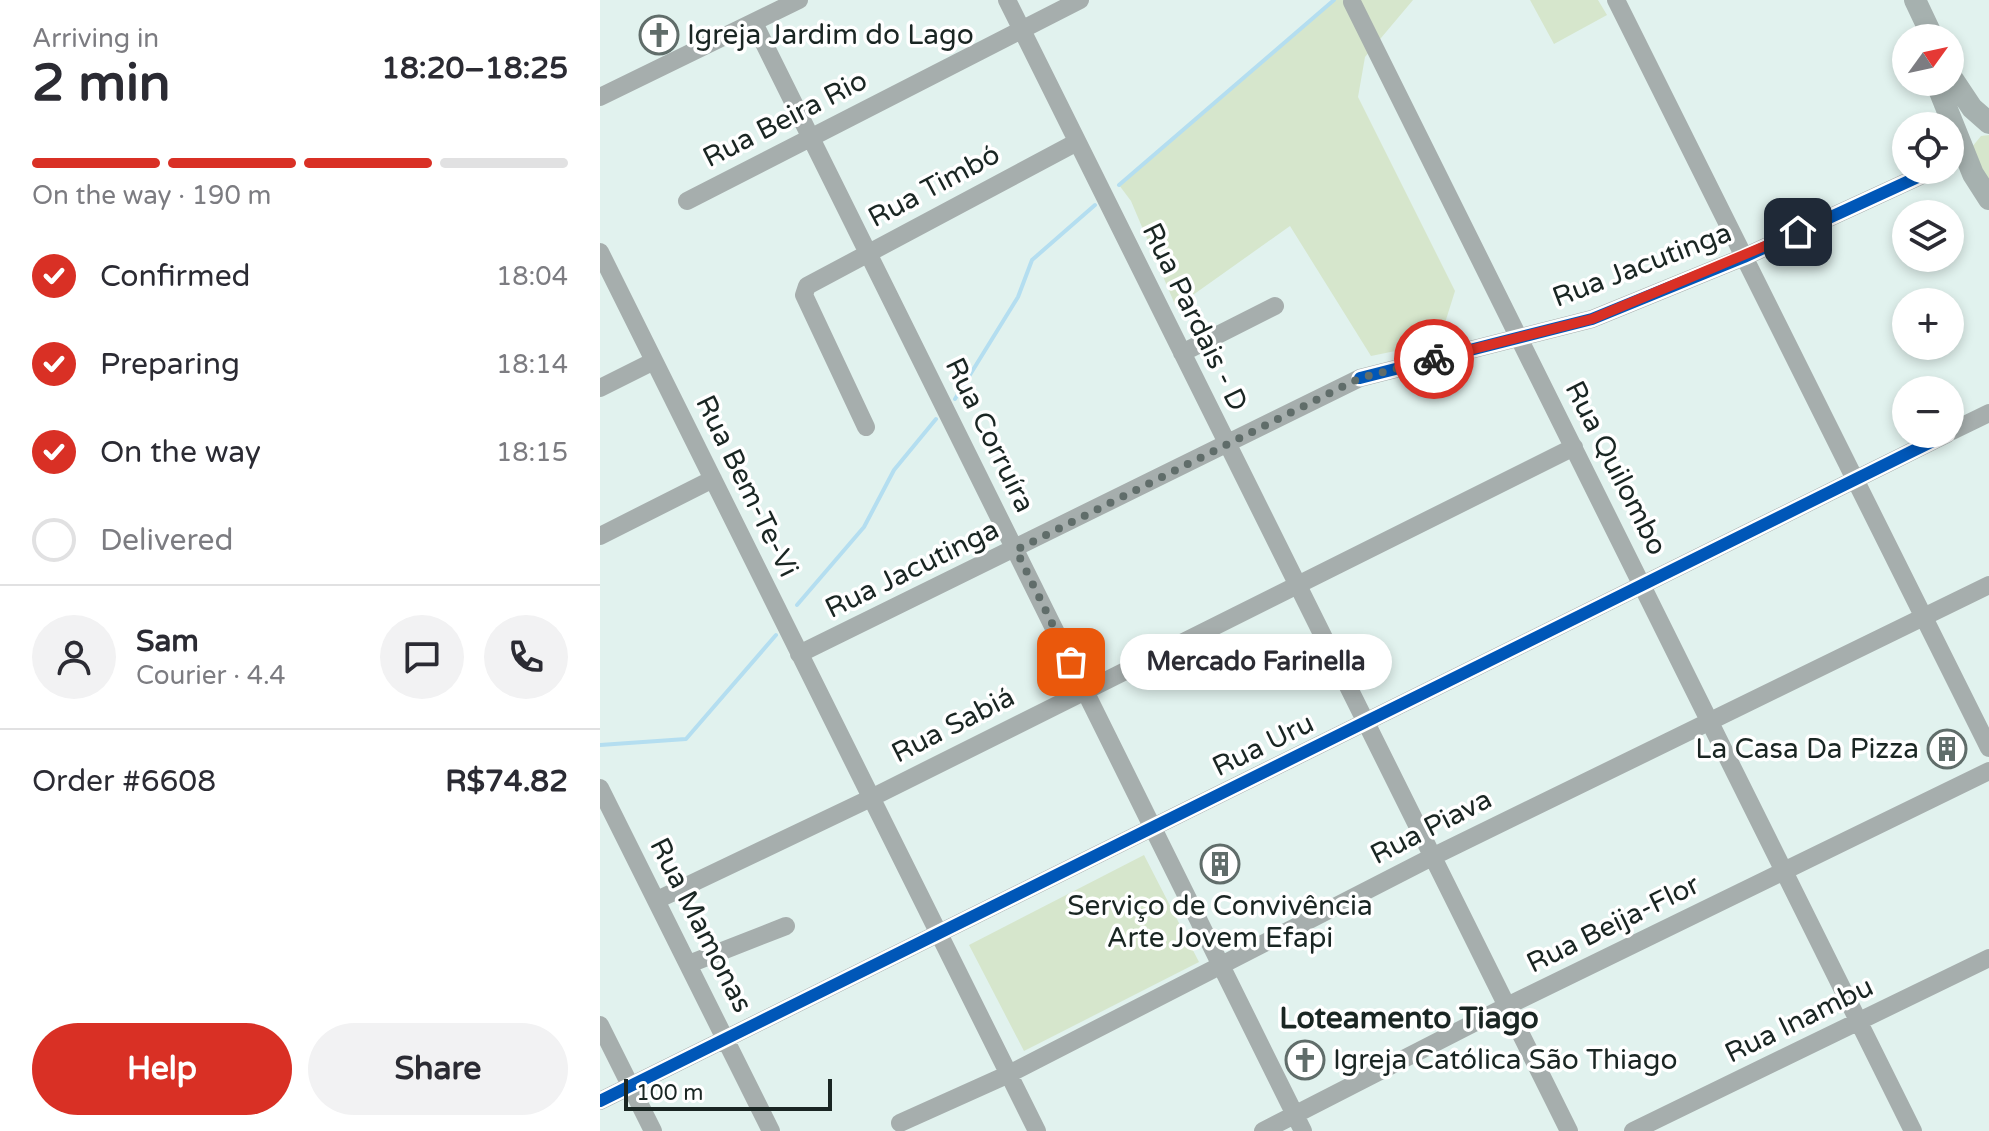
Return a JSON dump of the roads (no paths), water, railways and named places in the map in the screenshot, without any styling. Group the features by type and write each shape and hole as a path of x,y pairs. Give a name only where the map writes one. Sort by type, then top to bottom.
{"main road":[{"path":"1898,0 1909,24"},
{"path":"1915,0 1926,24"},
{"path":"1964,96 1989,125 1971,132 1964,145"},
{"path":"1964,162 1989,199"}],"street":[{"path":"600,97 799,0"},
{"name":"Rua Pardais - D","path":"1007,0 1569,1131"},
{"name":"Rua Beira Rio","path":"687,201 1080,0"},
{"path":"1616,0 1989,748"},
{"name":"Rua Quilombo","path":"1352,2 1913,1131"},
{"name":"Rua Corruíra","path":"754,23 1085,690 1218,967 1299,1123"},
{"name":"Rua Timbó","path":"866,427 804,295 807,286 1077,142"},
{"name":"Rua Jacutinga","path":"799,654 1016,550 1360,378 1592,319 1744,257 1903,184"},
{"name":"Rua Bem-Te-Vi","path":"600,252 1037,1131"},
{"path":"1182,353 1275,306"},
{"path":"600,388 654,361"},
{"name":"Rua Uru","path":"1964,425 1989,413"},
{"name":"Rua Sabiá","path":"657,900 871,798 1574,447"},
{"name":"Rua Uru","path":"600,1101 1918,448"},
{"path":"600,536 713,479"},
{"name":"Rua Piava","path":"900,1123 1009,1074 1432,857 1989,585"},
{"name":"Rua Beija-Flor","path":"1263,1131 1299,1123 1507,1006 1989,771"},
{"name":"Rua Mamonas","path":"600,788 771,1131"},
{"path":"689,964 786,926"},
{"name":"Rua Inambu","path":"1633,1131 1989,958"},
{"path":"600,1025 653,1131"}],"waterway":[{"path":"1119,185 1334,0"},
{"path":"955,399 1018,297 1032,260 1095,205"},
{"path":"797,605 864,527 894,470 936,419"},
{"path":"600,745 686,739 776,635"}],"place":[{"name":"Igreja Jardim do Lago","path":"659,35"},
{"name":"Mercado Farinella","path":"1071,662"},
{"name":"La Casa Da Pizza","path":"1947,749"},
{"name":"Serviço de Convivência Arte Jovem Efapi","path":"1220,864"},
{"name":"Igreja Católica São Thiago","path":"1305,1060"}],"district":[{"name":"Loteamento Tiago","path":"1409,1018"}]}
